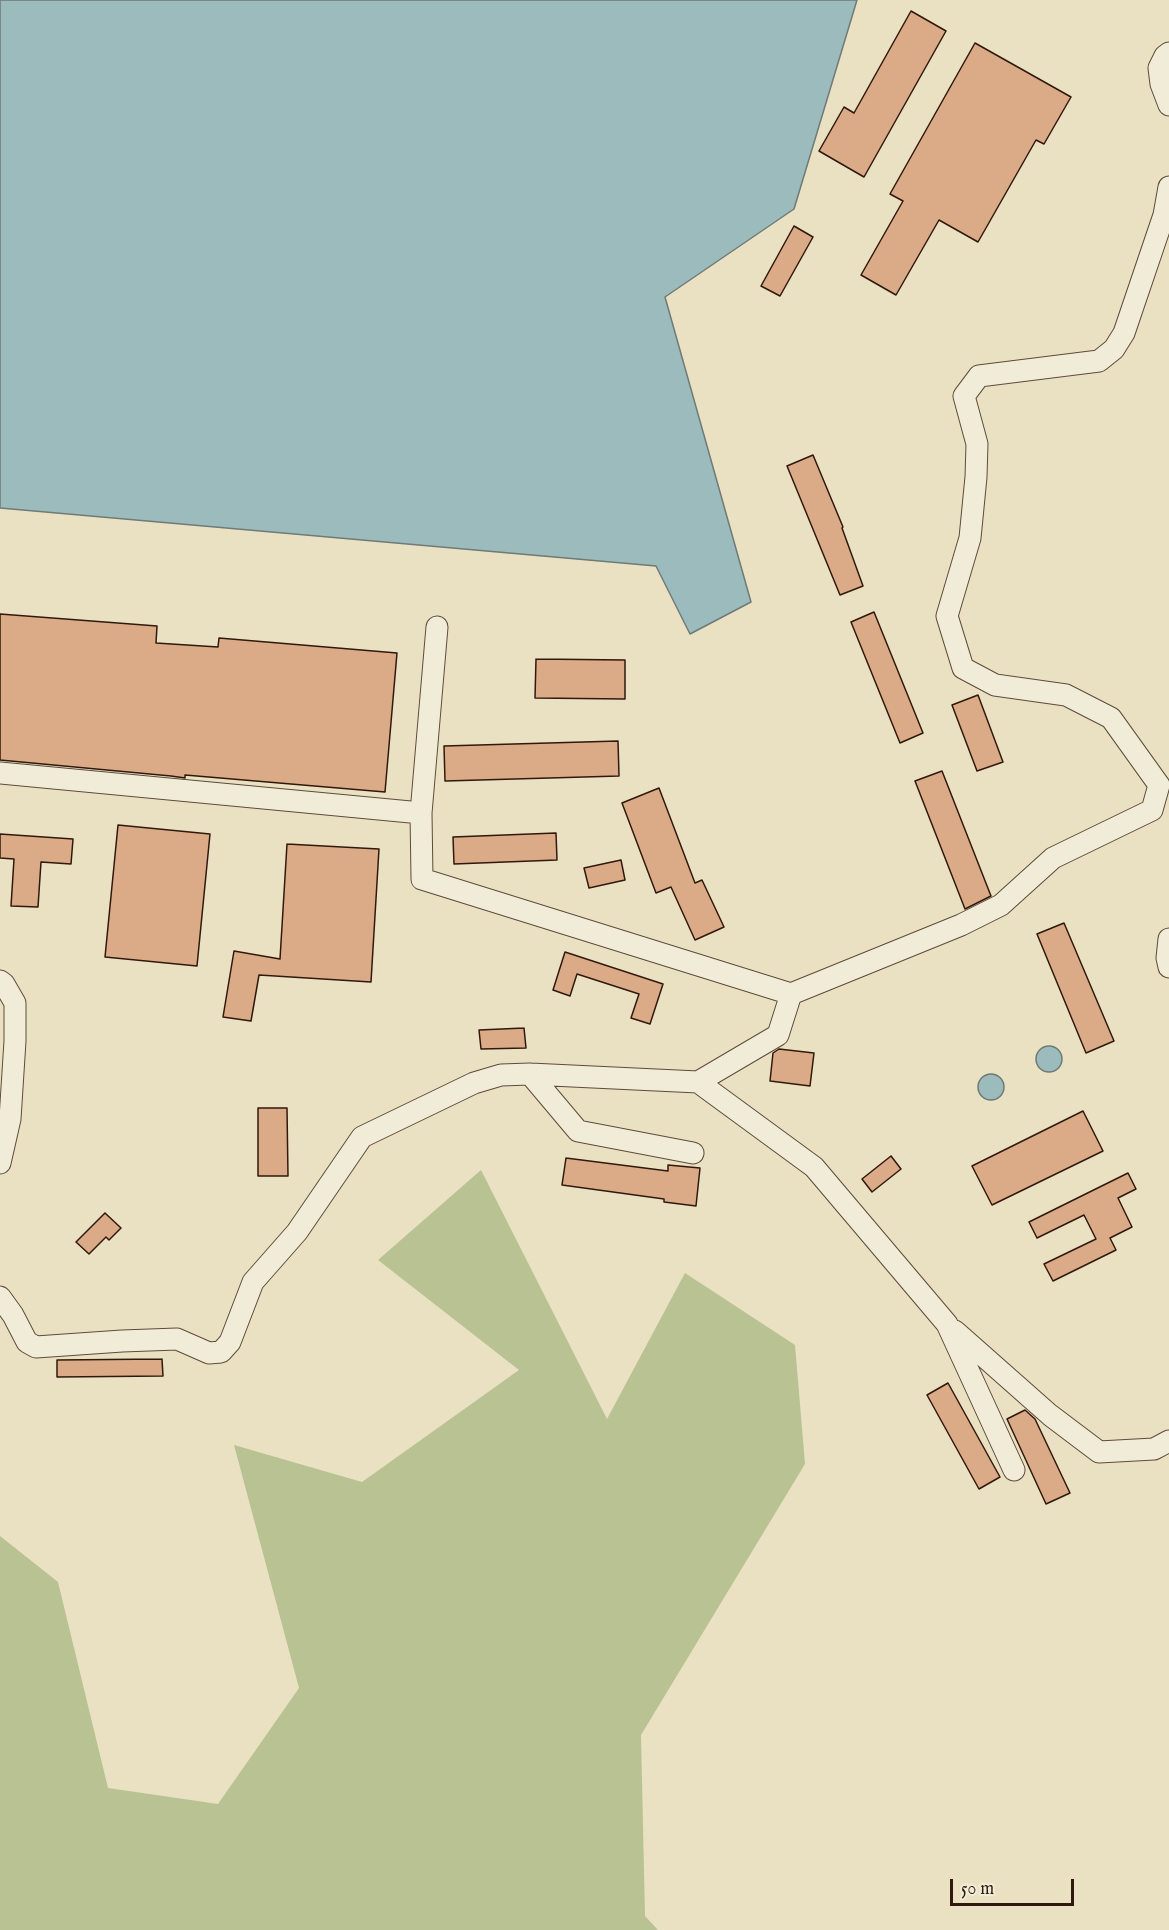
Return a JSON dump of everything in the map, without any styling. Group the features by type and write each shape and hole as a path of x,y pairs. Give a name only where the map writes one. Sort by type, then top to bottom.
{"street":[{"path":"1169,53 1159,68 1161,84 1169,105"},
{"path":"438,627 421,813 422,879 791,994 961,925 1001,905 1053,858 1152,810 1164,788 1111,718 1066,695 995,685 963,668 947,616 970,537 976,477 977,444 964,396 979,376 1099,361 1114,349 1124,333 1160,226 1169,187"},
{"path":"0,773 421,813"},
{"path":"1169,939 1167,958 1169,967"},
{"path":"0,981 15,1003 15,1041 10,1119 0,1163"},
{"path":"0,1296 27,1342 36,1347 177,1339 208,1353 221,1352 230,1342 253,1282 297,1232 362,1137 474,1083 501,1075 530,1074 698,1082 778,1035 791,994"},
{"path":"530,1074 578,1131 693,1153"},
{"path":"698,1082 814,1167 947,1324 1050,1415 1099,1452 1154,1449 1169,1441"},
{"path":"947,1324 1014,1470"}],"green space":[{"path":"481,1170 607,1419 685,1273 795,1345 805,1464 641,1735 645,1916 658,1930 0,1930 0,1536 58,1582 108,1788 218,1804 299,1688 234,1445 362,1482 519,1370 378,1260"}],"water":[{"path":"0,0 857,0 794,209 665,297 751,602 690,634 656,566 0,508"},
{"path":"1049,1046 1058,1050 1062,1059 1058,1068 1049,1072 1040,1068 1036,1059 1040,1050"},
{"path":"991,1074 1000,1078 1004,1087 1000,1096 991,1100 982,1096 978,1087 982,1078"}],"building":[{"path":"911,11 946,31 864,177 819,151 844,107 854,113"},
{"path":"975,43 1071,97 1044,144 1036,140 978,242 939,220 896,295 861,275 903,201 890,194"},
{"path":"794,226 813,237 780,296 761,286"},
{"path":"813,455 843,527 863,586 840,595 787,466"},
{"path":"874,612 923,733 900,743 851,622"},
{"path":"0,614 157,626 156,643 218,647 219,638 397,653 385,792 185,775 185,778 0,760"},
{"path":"536,659 625,660 625,699 535,698"},
{"path":"978,695 1003,762 977,771 952,705"},
{"path":"618,741 619,776 445,781 444,746"},
{"path":"942,771 991,896 965,909 915,781"},
{"path":"659,788 695,883 702,880 724,927 695,940 671,887 656,893 622,803"},
{"path":"118,825 210,834 197,966 105,957"},
{"path":"556,833 557,860 454,864 453,837"},
{"path":"0,834 73,839 71,864 41,862 38,907 11,906 14,859 0,858"},
{"path":"287,844 379,849 371,982 259,975 251,1021 223,1017 234,951 280,959"},
{"path":"621,860 625,880 589,888 584,868"},
{"path":"1064,923 1114,1041 1086,1053 1037,934"},
{"path":"565,952 663,984 650,1024 631,1018 639,994 577,974 570,996 553,990"},
{"path":"524,1028 526,1048 481,1049 479,1030"},
{"path":"779,1049 814,1053 810,1086 770,1081 773,1053"},
{"path":"258,1108 287,1108 288,1176 258,1176"},
{"path":"1083,1111 1103,1151 992,1205 972,1166"},
{"path":"891,1156 901,1169 872,1192 862,1179"},
{"path":"566,1158 668,1171 668,1165 700,1168 696,1206 664,1202 664,1199 562,1185"},
{"path":"1128,1173 1136,1189 1118,1198 1132,1227 1110,1238 1116,1250 1053,1281 1044,1264 1096,1239 1084,1215 1037,1238 1029,1222"},
{"path":"105,1213 121,1228 109,1240 106,1237 89,1254 76,1242"},
{"path":"162,1359 163,1376 57,1377 57,1360"},
{"path":"948,1383 1000,1477 979,1489 927,1395"},
{"path":"1025,1410 1035,1419 1070,1493 1046,1504 1007,1419"}]}
